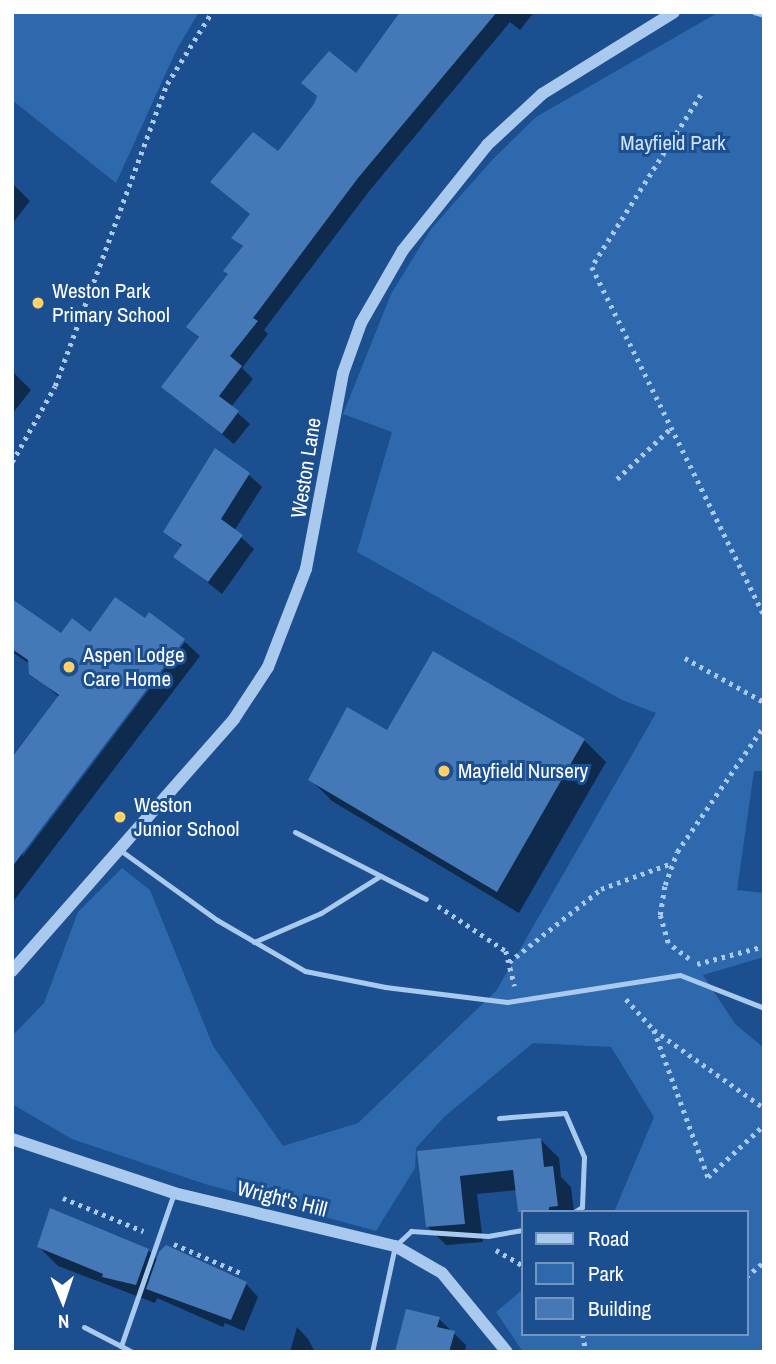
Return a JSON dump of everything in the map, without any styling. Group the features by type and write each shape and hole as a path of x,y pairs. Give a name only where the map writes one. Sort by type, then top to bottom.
{"street":[{"name":"Weston Lane","path":"12,971 117,848 234,719 268,667 306,569 343,373 361,323 403,250 487,145 542,94 674,12"},
{"name":"Wright's Hill","path":"12,1139 174,1193 395,1246 442,1273 508,1352"}],"lane":[{"path":"754,12 764,15"},
{"path":"295,832 426,899"},
{"path":"117,848 254,942 305,971 385,987 518,1000 681,975 764,1007"},
{"path":"254,942 321,913 380,876"},
{"path":"499,1118 565,1113 584,1157 582,1207 577,1210"},
{"path":"121,1346 174,1193"},
{"path":"372,1352 395,1246 411,1231 488,1236 520,1230"},
{"path":"84,1327 132,1352"}],"path":[{"path":"12,462 54,386 167,84 212,12"},
{"path":"701,95 592,267 764,615"},
{"path":"617,479 671,428"},
{"path":"685,658 764,702"},
{"path":"695,964 668,943 660,915 673,863 764,726"},
{"path":"509,962 601,889 673,863"},
{"path":"426,899 498,944 509,962 518,1000"},
{"path":"681,975 695,964 764,946"},
{"path":"614,985 654,1030 764,1108"},
{"path":"654,1030 708,1177 764,1125"},
{"path":"748,1275 764,1262"}],"green space":[{"path":"12,12 199,12 176,51 116,183 12,100"},
{"name":"Mayfield Park","path":"719,12 764,12 764,771 754,771 737,890 764,893 764,957 703,975 735,1024 764,1048 764,1352 523,1352 496,1312 520,1292 520,1336 748,1336 748,1210 615,1210 654,1117 611,1047 533,1043 444,1117 416,1148 415,1168 376,1231 205,1184 72,1139 12,1104 12,1036 44,1003 78,912 122,868 150,890 213,1046 283,1146 358,1123 496,991 656,713 622,700 357,552 392,432 343,414 391,294 431,229 493,159 536,117"}],"building":[{"path":"400,12 497,12 358,178 253,318 258,321 230,356 242,366 219,396 239,411 222,434 161,387 199,337 186,327 228,274 223,271 243,246 231,238 250,214 210,182 253,132 278,151 314,104 317,96 301,83 329,51 356,73"},
{"path":"215,448 250,473 221,519 243,535 208,582 173,557 182,545 163,532"},
{"path":"115,597 145,618 149,612 185,639 12,867 12,757 59,695 29,674 28,660 12,649 12,599 61,633 72,618 90,632"},
{"path":"433,651 585,739 497,892 308,780 347,707 387,730"},
{"path":"541,1138 544,1167 553,1166 558,1206 549,1207 549,1210 518,1212 513,1170 460,1176 465,1224 426,1227 417,1151"},
{"path":"50,1208 149,1249 136,1285 102,1277 103,1274 37,1247"},
{"path":"166,1245 247,1282 231,1320 146,1289 159,1252"},
{"path":"406,1309 440,1317 437,1327 455,1331 449,1352 395,1352"}],"place":[{"name":"Weston Park Primary School","path":"38,303"},
{"name":"Aspen Lodge Care Home","path":"69,667"},
{"name":"Mayfield Nursery","path":"444,771"},
{"name":"Weston Junior School","path":"120,817"}]}
